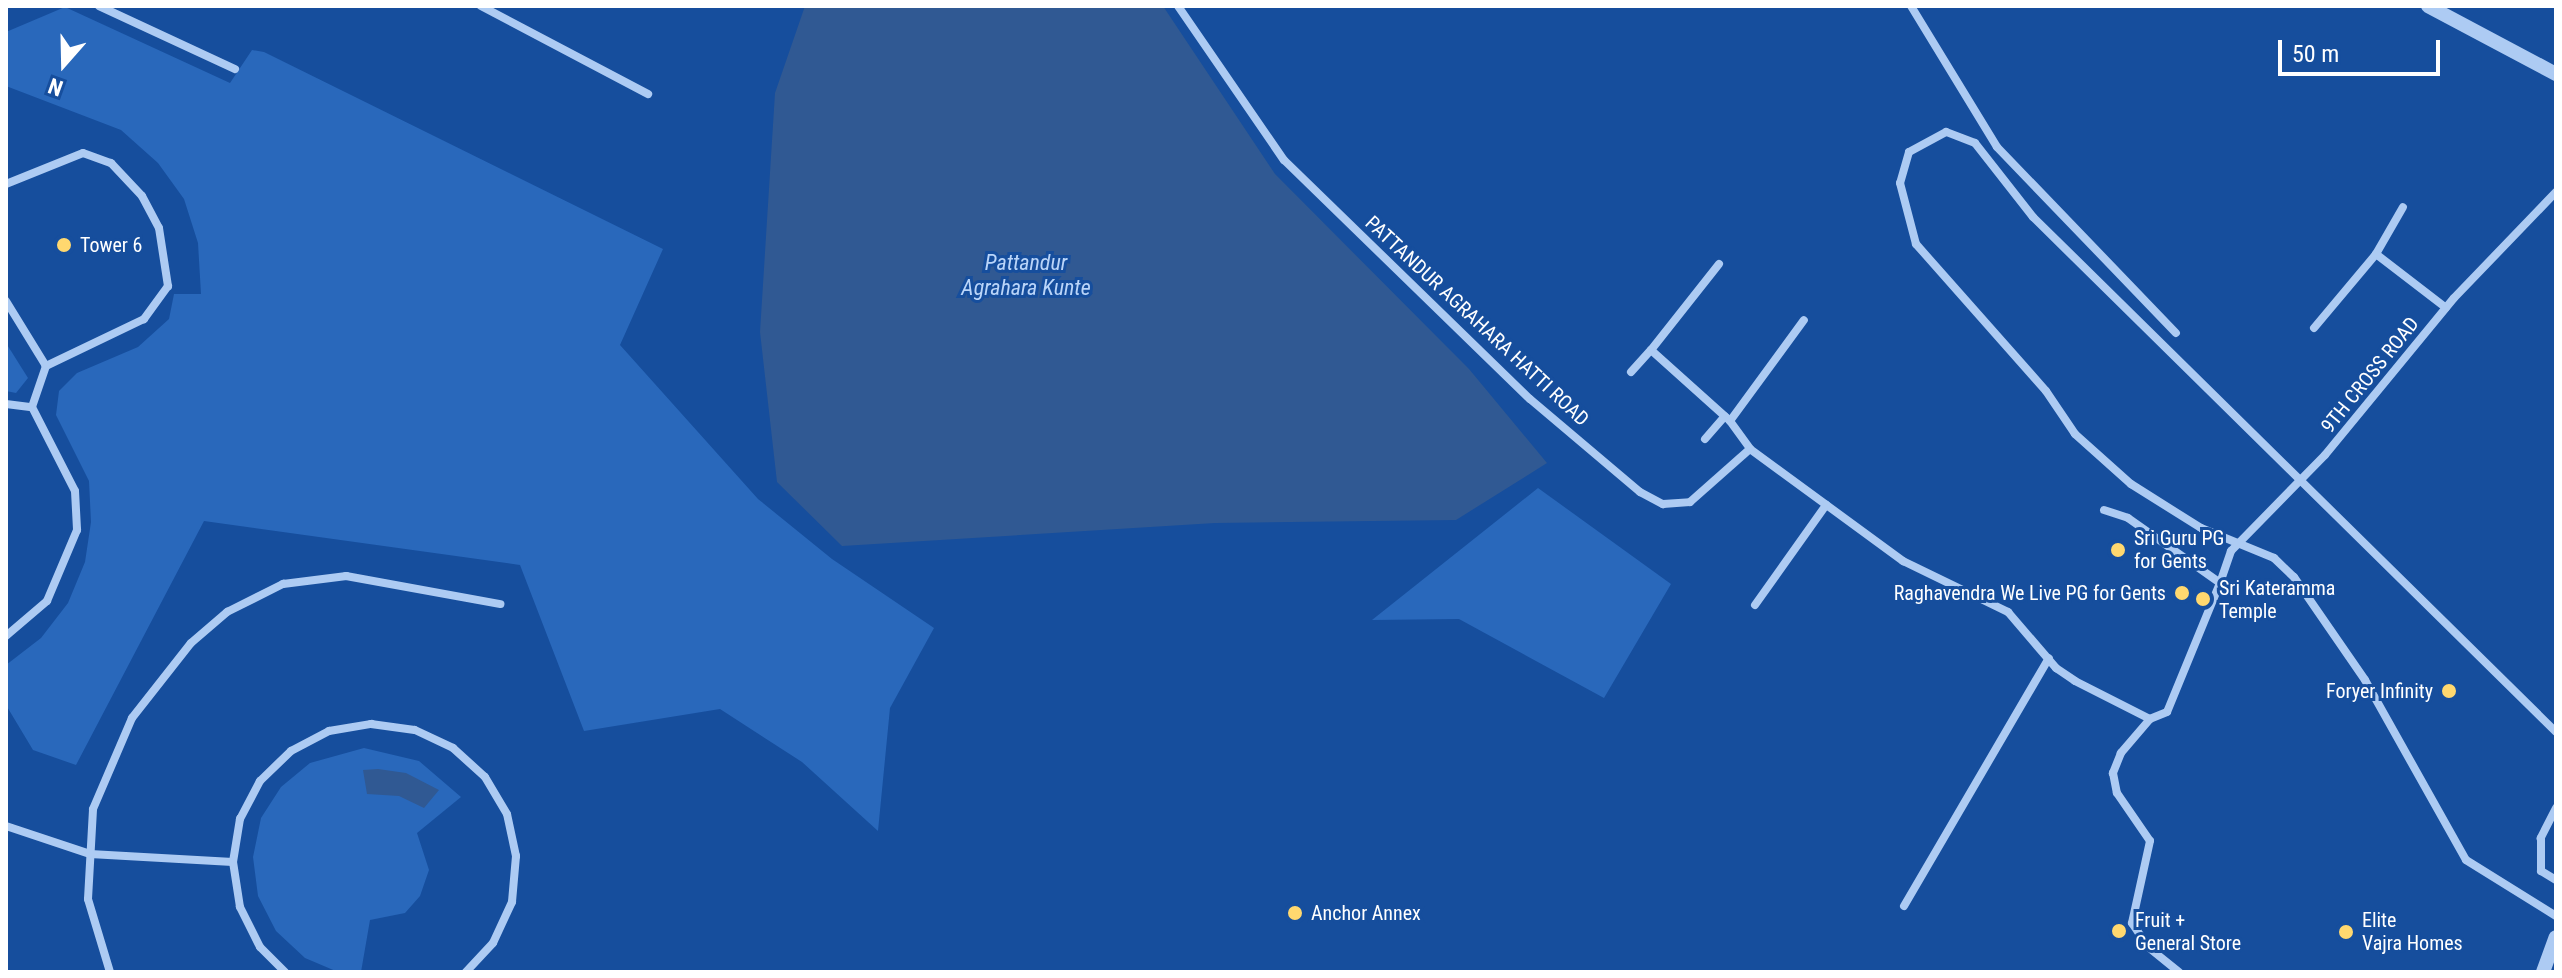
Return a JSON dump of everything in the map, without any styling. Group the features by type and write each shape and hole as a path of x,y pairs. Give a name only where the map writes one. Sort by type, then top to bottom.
{"street":[{"path":"99,6 115,9 235,69"},
{"path":"481,6 648,94"},
{"name":"PATTANDUR AGRAHARA HATTI ROAD","path":"1178,6 1284,160 1530,399 1640,492 1663,504 1690,502 1750,449"},
{"path":"1911,6 1997,147 2176,333"},
{"path":"2428,6 2556,74"},
{"path":"2556,732 2033,217 1975,143 1946,132 1909,152 1900,183 1916,244 2046,391 2075,434 2131,484 2201,528 2274,558 2294,577 2365,680 2466,860 2556,916"},
{"path":"6,184 83,153 111,163 142,196 165,253 168,286 144,319 46,366 32,407 75,491 77,530 47,601 6,636"},
{"name":"9TH CROSS ROAD","path":"2150,719 2167,712 2173,700 2238,542 2301,478 2446,308 2556,192"},
{"path":"2314,328 2376,254 2403,207"},
{"path":"2376,254 2446,308"},
{"path":"1631,372 1719,264"},
{"path":"6,301 46,366"},
{"path":"1705,439 1727,419 1804,320"},
{"path":"1651,350 1727,419 1750,449 1922,573 2001,607 2049,658 2098,695 2150,719 2121,753 2113,784 2150,841 2132,923 2148,947 2179,972"},
{"path":"6,404 32,407"},
{"path":"1755,605 1826,505"},
{"path":"2104,510 2128,518 2220,583"},
{"path":"110,972 88,899 93,809 132,718 160,677 227,612 283,584 346,576 500,604"},
{"path":"1904,906 2049,658"},
{"path":"285,972 260,947 240,907 233,862 240,819 254,794 291,751 329,731 371,724 428,736 453,748 485,777 507,814 516,856 512,902 493,943 466,972"},
{"path":"2556,808 2541,838 2541,871 2556,880"},
{"path":"6,826 90,854 233,862"},
{"path":"2548,967 2556,937"}],"shaded area":[{"path":"65,7 230,83 252,50 264,52 663,249 620,345 758,499 832,559 934,628 890,708 878,831 802,762 720,709 584,731 520,565 204,521 76,765 33,750 6,705 6,665 41,638 68,603 85,562 91,522 89,481 56,415 59,391 77,373 138,347 169,319 174,294 201,294 198,243 184,199 158,163 121,130 6,86 6,32"},
{"path":"6,343 28,378 16,393 6,391"},
{"path":"1538,488 1671,584 1604,698 1459,619 1372,620"},
{"path":"364,748 419,761 461,797 417,833 429,870 420,896 405,913 370,920 361,972 338,972 305,958 276,931 258,896 253,857 261,818 281,787 310,763"}],"water":[{"name":"Pattandur Agrahara Kunte","path":"805,6 1163,6 1275,174 1469,369 1547,463 1456,520 1215,523 842,546 777,482 760,332 775,93"},
{"path":"363,770 406,773 439,790 424,808 399,796 367,794"}],"place":[{"name":"Tower 6","path":"64,245"},
{"name":"Sri Guru PG for Gents","path":"2118,550"},
{"name":"Raghavendra We Live PG for Gents","path":"2182,593"},
{"name":"Sri Kateramma Temple","path":"2203,599"},
{"name":"Foryer Infinity","path":"2449,691"},
{"name":"Anchor Annex","path":"1295,913"},
{"name":"Fruit + General Store","path":"2119,931"},
{"name":"Elite Vajra Homes","path":"2346,932"}]}
